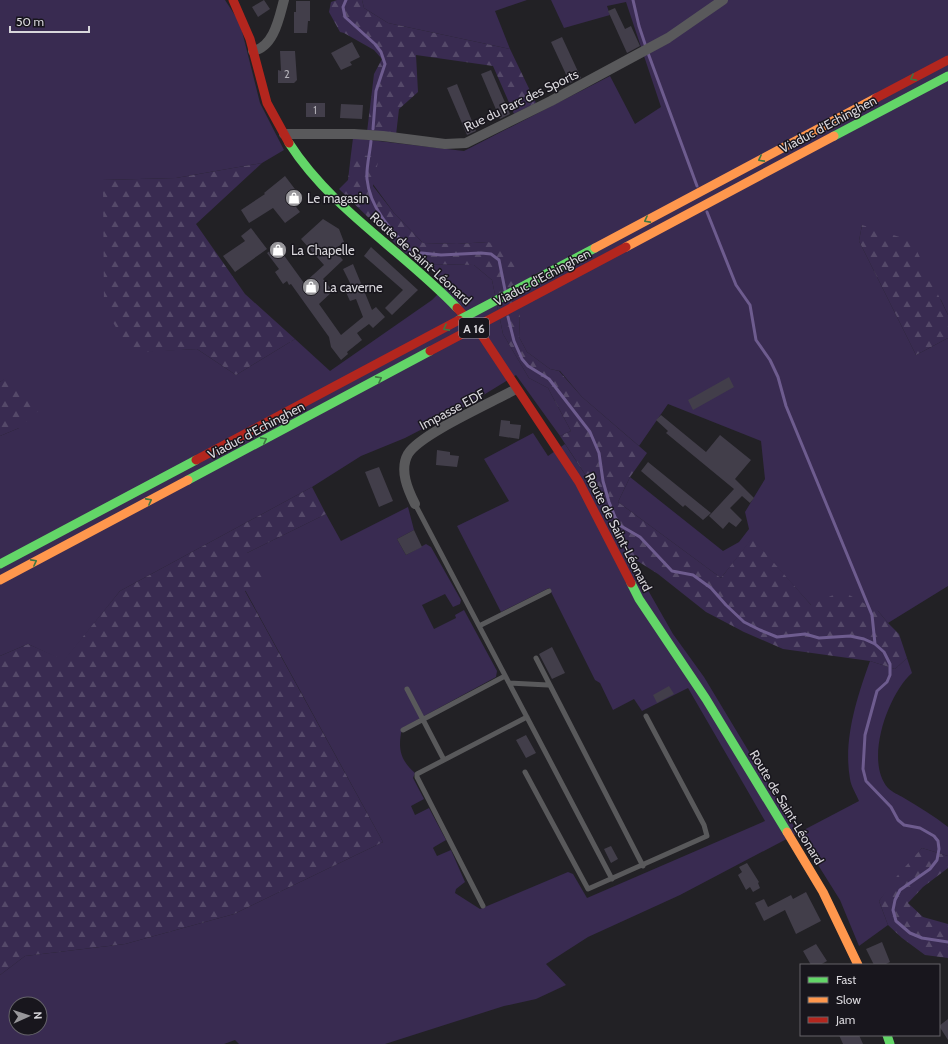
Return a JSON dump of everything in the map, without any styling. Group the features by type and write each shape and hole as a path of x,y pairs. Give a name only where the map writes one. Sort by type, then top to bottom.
{"main road":[{"name":"Route de Saint-Léonard","path":"233,0 245,25 264,95 284,134 298,156 344,207 438,288 469,319 482,336 579,482 642,604 706,699 823,892 858,964"},
{"name":"Viaduc d'Echinghen","path":"0,564 948,60"},
{"name":"Viaduc d'Echinghen","path":"0,580 948,76"}],"street":[{"path":"253,51 262,48 270,38 284,0"},
{"name":"Rue du Parc des Sports","path":"284,134 358,134 445,144 466,143 551,101 654,46 692,23 722,0"},
{"name":"Impasse EDF","path":"415,504 407,487 405,465 408,454 417,443 516,389"}],"lane":[{"path":"415,504 612,879"},
{"path":"479,626 549,591"},
{"path":"536,658 548,684 643,866"},
{"path":"403,730 505,676"},
{"path":"509,682 548,684"},
{"path":"407,689 444,760"},
{"path":"525,772 585,886 588,889 643,866 707,836 704,825 646,716"},
{"path":"483,906 417,777 418,774 527,717"}],"green space":[{"path":"0,0 225,0 240,23 260,103 284,150 262,163 176,178 103,180 132,352 197,349 236,375 295,339 330,371 432,300 447,285 424,264 474,265 492,280 503,334 529,378 548,388 571,431 560,436 516,375 459,410 405,438 361,456 312,487 120,591 64,661 28,644 0,656 0,436 19,428 7,378 0,382"},
{"path":"337,0 362,0 364,8 388,23 510,49 536,103 514,114 493,66 416,55 418,92 399,109 396,135 367,132 374,74 382,59 374,50 340,32 329,12 331,2"},
{"path":"362,0 527,0 495,11 510,49 388,23 364,8"},
{"path":"551,0 948,0 948,315 941,300 862,225 859,241 916,355 948,338 948,586 888,623 878,611 811,605 752,539 721,578 618,502 630,477 723,551 739,542 749,529 745,512 765,479 761,441 668,404 639,446 582,397 560,371 550,369 527,352 519,337 520,313 488,242 457,244 423,243 394,213 351,154 353,138 464,151 610,76 635,124 661,107 626,2 607,6 610,15 564,28"},
{"path":"351,154 379,157 373,186 394,213 423,243 457,244 488,242 499,246 516,267 520,313 519,337 527,352 550,369 559,371 582,397 647,453 630,477 618,502 721,578 752,538 811,605 842,591 878,611 899,634 907,658 895,669 870,661 783,649 744,632 706,612 658,574 628,555 592,485 560,436 571,431 548,388 529,378 503,334 492,280 474,265 424,264 417,257 405,253 339,189 348,180"},
{"path":"262,163 196,224 245,294 295,339 236,375 197,349 132,353 104,308 103,180 176,178"},
{"path":"862,225 912,241 948,315 948,338 916,355 859,241"},
{"path":"7,377 43,407 19,428 0,436 0,382"},
{"path":"533,433 548,456 565,444 592,485 628,555 673,634 704,677 798,833 680,895 588,937 546,964 566,985 536,999 504,1006 385,1044 239,1044 235,1040 224,1044 0,1044 0,975 25,956 125,944 234,914 383,842 245,590 247,553 326,514 341,541 408,507 414,530 397,539 406,555 426,544 431,547 461,600 460,604 453,607 445,594 422,605 434,629 456,618 455,615 464,610 497,671 496,677 402,728 400,741 401,752 406,763 415,773 413,778 424,799 411,806 415,815 429,808 446,840 433,848 437,856 451,850 465,882 456,889 455,893 480,909 568,872 573,874 587,898 765,821 688,688 642,711 634,699 613,710 600,683 595,680 549,588 501,612 457,526 509,501 484,459"},
{"path":"312,487 326,514 247,553 265,580 245,591 383,842 234,914 125,944 25,956 0,975 0,656 28,644 64,660 120,591"},
{"path":"907,658 912,673 903,683 888,711 882,728 878,762 881,776 888,788 948,827 948,856 922,848 879,901 888,925 859,946 840,900 798,833 859,801 850,779 848,749 852,719 865,675 870,661 895,669"},
{"path":"922,848 948,856 948,868 923,887 908,903 923,917 948,924 948,958 925,955 902,938 888,925 879,901 897,876"}],"building":[{"path":"264,0 270,9 258,17 252,7"},
{"path":"296,1 310,1 310,21 308,21 307,33 294,33 294,12 296,12"},
{"path":"615,8 625,29 631,26 640,46 627,53 608,11"},
{"path":"562,37 581,78 570,83 551,42"},
{"path":"352,42 360,57 350,62 352,65 341,70 331,53"},
{"path":"280,51 295,51 297,80 294,83 278,83 278,70 281,71"},
{"path":"491,70 510,114 500,119 481,74"},
{"path":"457,84 476,131 467,135 447,88"},
{"path":"306,103 325,103 325,117 306,117"},
{"path":"341,104 363,105 362,119 340,118"},
{"path":"285,176 301,197 293,203 300,212 285,223 273,208 249,223 241,210 265,194 264,193"},
{"path":"323,219 339,229 344,242 334,250 343,260 323,279 333,291 319,304 341,335 363,317 356,299 350,301 344,288 351,285 343,269 353,264 372,310 376,307 385,317 373,328 369,324 357,333 362,340 347,352 348,354 341,360 331,347 329,337 291,284 289,285 287,281 283,284 275,272 279,269 267,253 281,243 287,251 283,254 304,283 324,265 301,239"},
{"path":"251,228 267,249 235,272 223,256 245,241 241,236"},
{"path":"371,247 418,290 392,315 385,308 403,290 364,256"},
{"path":"729,377 734,387 693,410 688,400"},
{"path":"661,415 706,452 720,435 751,460 735,479 754,498 750,503 742,496 730,508 742,520 736,527 729,522 723,529 709,516 734,489 666,433 668,431 656,420"},
{"path":"501,420 510,421 510,424 521,425 519,439 499,436"},
{"path":"437,450 450,452 450,455 459,456 457,467 436,465"},
{"path":"648,462 711,513 703,520 685,505 683,507 641,471"},
{"path":"379,467 393,501 379,507 365,472"},
{"path":"414,530 422,547 406,555 397,539"},
{"path":"552,647 565,673 552,679 539,654"},
{"path":"669,686 674,694 657,703 653,695"},
{"path":"526,735 536,753 526,758 516,740"},
{"path":"611,846 618,859 611,863 604,849"},
{"path":"747,863 759,882 760,888 753,892 750,887 746,890 738,875 742,872 739,867"},
{"path":"806,892 821,921 796,934 785,910 764,921 755,903 764,899 768,907 791,895 793,899"},
{"path":"882,942 890,962 886,964 874,964 866,949"},
{"path":"816,944 827,961 822,964 810,964 803,951"},
{"path":"948,1019 948,1040 940,1028 940,1025"},
{"path":"839,1036 859,1036 863,1044 843,1044"}],"waterway":[{"path":"346,0 343,7 345,17 375,44 381,52 385,64 376,91 373,129"},
{"path":"633,0 639,26 648,53 697,186"},
{"path":"371,141 367,174 369,190 377,210 397,236 412,252 441,255 491,254 499,260 505,290"},
{"path":"707,212 736,285 750,305 756,340 770,360 778,377 786,406 872,615 875,644"},
{"path":"508,317 514,341 522,359 528,366 549,379 590,432 599,453 603,481 609,502 615,517 621,526 640,537 672,571 693,575 711,588 744,622 760,630 777,637 805,634 819,638 850,636 864,639 875,644 884,652 890,664 890,675 887,682 877,691 865,735 863,769 866,781 891,807 898,820 904,825 920,828 934,836 938,841 939,849 937,860 930,869 900,890 895,900 893,910 896,921 910,933 922,938 948,942"}],"traffic: fast":[{"path":"834,136 948,76"},
{"path":"289,143 306,167 347,210 436,287 457,308"},
{"path":"459,320 595,248"},
{"path":"188,480 430,351"},
{"path":"0,564 196,460"},
{"path":"631,583 639,599 706,699 787,832"},
{"path":"887,1036 890,1044"}],"traffic: slow":[{"path":"595,248 876,98"},
{"path":"626,247 834,136"},
{"path":"0,580 188,480"},
{"path":"787,832 823,892 858,964"}],"traffic: jam":[{"path":"233,0 250,39 267,103 289,143"},
{"path":"876,98 948,60"},
{"path":"430,351 626,247"},
{"path":"457,308 479,331 579,482 631,583"},
{"path":"196,460 459,320"}],"place":[{"name":"Le magasin","path":"294,198"},
{"name":"La Chapelle","path":"278,250"},
{"name":"La caverne","path":"311,287"}]}
